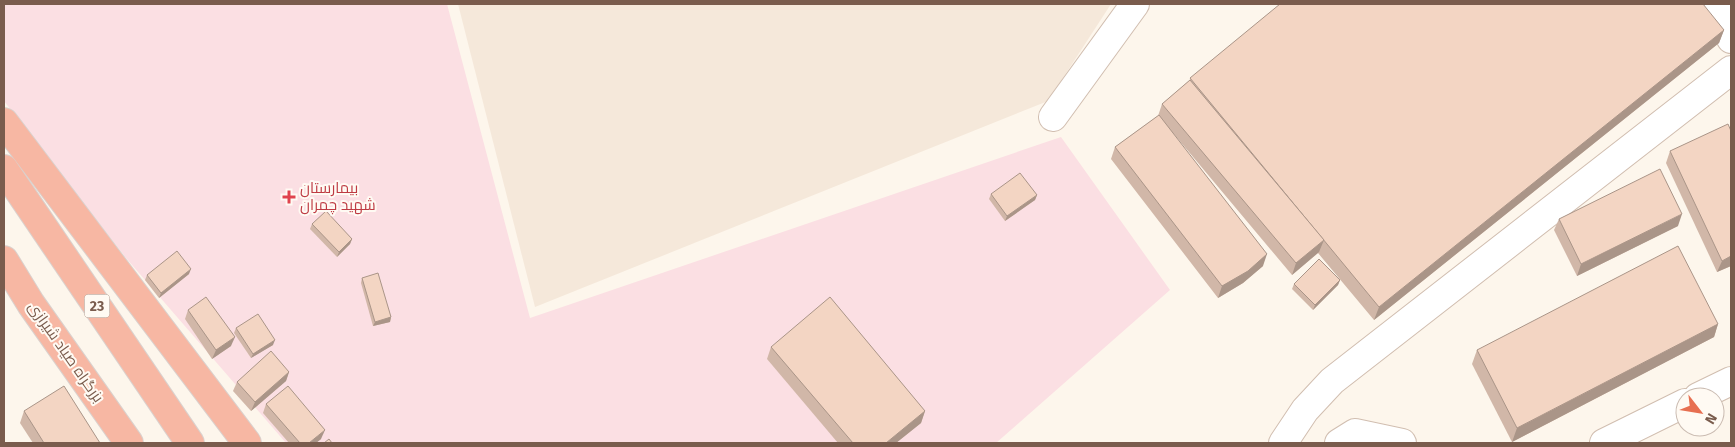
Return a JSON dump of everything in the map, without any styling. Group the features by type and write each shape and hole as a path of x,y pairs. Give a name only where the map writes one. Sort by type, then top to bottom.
{"highway":[{"path":"4,122 247,443"},
{"name":"23","path":"4,168 190,443"},
{"name":"بزرگراه صیاد شیرازی","path":"4,260 31,304 129,443"}],"street":[{"path":"1053,117 1135,4"},
{"path":"1714,4 1731,39"},
{"path":"1283,443 1305,410 1332,381 1731,70"},
{"path":"1719,387 1731,381"},
{"path":"1604,443 1675,408"},
{"path":"1339,443 1355,433 1402,443"}],"shaded area":[{"name":"بیمارستان شهید چمران","path":"4,4 447,4 530,318 1061,137 1170,290 996,443 286,443 126,258 4,101"},
{"path":"458,4 1111,4 1048,101 535,307"}],"building":[{"path":"1280,4 1703,4 1724,30 1379,307 1190,78"},
{"path":"1190,80 1324,240 1296,263 1162,104"},
{"path":"1159,115 1267,254 1248,271 1222,286 1115,147"},
{"path":"1728,124 1731,131 1731,256 1722,261 1670,151"},
{"path":"1660,169 1682,214 1581,264 1559,219"},
{"path":"1020,173 1037,195 1007,216 991,194"},
{"path":"326,211 352,239 339,252 312,224"},
{"path":"1678,246 1718,324 1517,428 1477,350"},
{"path":"177,251 191,269 161,293 147,275"},
{"path":"1319,259 1340,280 1315,305 1294,284"},
{"path":"378,273 391,317 375,322 362,278"},
{"path":"206,297 235,337 216,350 188,310"},
{"path":"830,297 925,411 886,443 853,443 771,347"},
{"path":"258,314 275,340 253,354 236,328"},
{"path":"271,351 289,372 255,402 237,382"},
{"path":"64,386 100,443 44,443 24,411"},
{"path":"288,386 325,430 309,443 300,443 266,404"},
{"path":"329,439 332,443 324,443"}],"place":[{"name":"بیمارستان شهید چمران","path":"289,197"}]}
